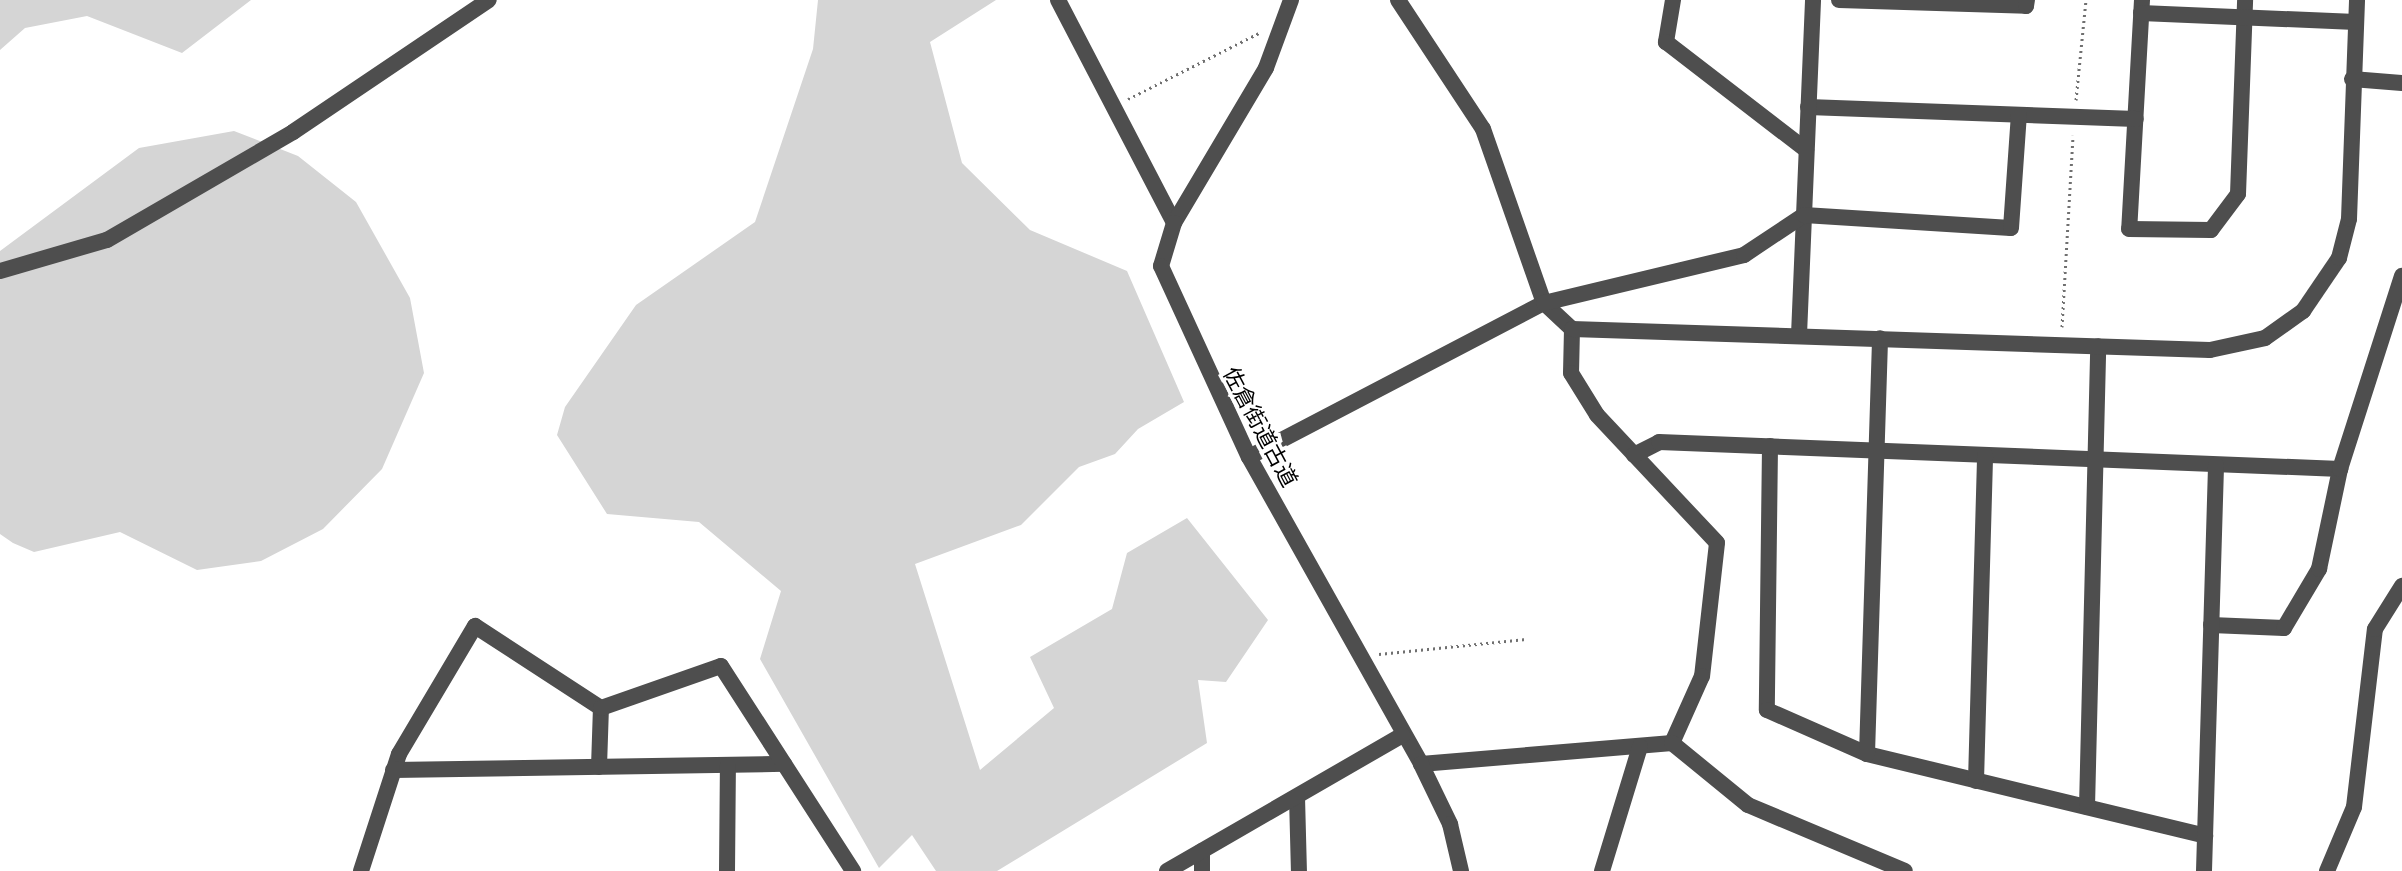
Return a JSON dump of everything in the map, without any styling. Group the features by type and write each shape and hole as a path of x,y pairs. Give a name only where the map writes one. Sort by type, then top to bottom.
{"street":[{"path":"0,271 107,240 293,132 489,0"},
{"path":"1058,0 1111,108 1174,223"},
{"name":"佐倉街道古道","path":"1291,0 1277,43 1174,223 1161,266 1164,284 1249,457 1421,764 1450,824 1461,871"},
{"path":"1398,0 1483,129 1544,303 1572,329 2210,350 2265,338 2303,311 2339,258 2349,219 2357,0"},
{"path":"1673,0 1666,42 1806,150"},
{"path":"1799,335 1813,0"},
{"path":"1839,0 2026,6 2027,0"},
{"path":"2245,0 2245,18 2238,194 2211,230 2129,229 2142,7 2245,18 2356,22"},
{"path":"2352,79 2402,83"},
{"path":"1808,107 2136,119"},
{"path":"1249,457 1544,303 1744,255 1804,215 2011,228 2019,115"},
{"path":"2211,625 2284,628 2319,569 2340,469 2402,276"},
{"path":"1572,329 1571,373 1634,455 1717,543 1702,676 1672,743"},
{"path":"1867,754 1873,450 1880,338"},
{"path":"2087,807 2098,346"},
{"path":"1634,455 1659,442 2340,469"},
{"path":"1770,446 1767,710 1867,754 2205,836"},
{"path":"1976,781 1985,455"},
{"path":"2204,871 2216,465"},
{"path":"2327,871 2354,807 2375,629 2402,586"},
{"path":"361,871 393,770 475,626 601,708"},
{"path":"601,708 721,666 853,871"},
{"path":"599,767 601,708"},
{"path":"1167,871 1403,735"},
{"path":"1421,764 1672,743 1748,805 1905,871"},
{"path":"1602,871 1640,747"},
{"path":"393,770 784,764"},
{"path":"727,871 728,765"},
{"path":"1297,797 1299,871"},
{"path":"1202,851 1202,871"}],"path":[{"path":"2061,345 2074,117 2086,0"},
{"path":"1111,108 1254,31 1277,43"},
{"path":"1360,656 1526,639"}],"shaded area":[{"path":"0,0 251,0 182,53 87,16 25,28 0,50"},
{"path":"818,0 996,0 930,42 962,163 1030,230 1127,271 1184,402 1138,429 1115,454 1079,467 1021,525 915,564 980,770 1054,708 1030,657 1112,609 1127,553 1187,518 1268,620 1226,682 1198,680 1207,743 997,871 936,871 912,835 879,868 760,659 781,591 699,522 607,514 557,435 565,407 636,305 755,222 813,49"},
{"path":"234,131 298,156 356,202 410,298 424,373 382,469 323,529 261,561 197,570 120,532 34,552 13,543 0,534 0,251 139,148"}]}
